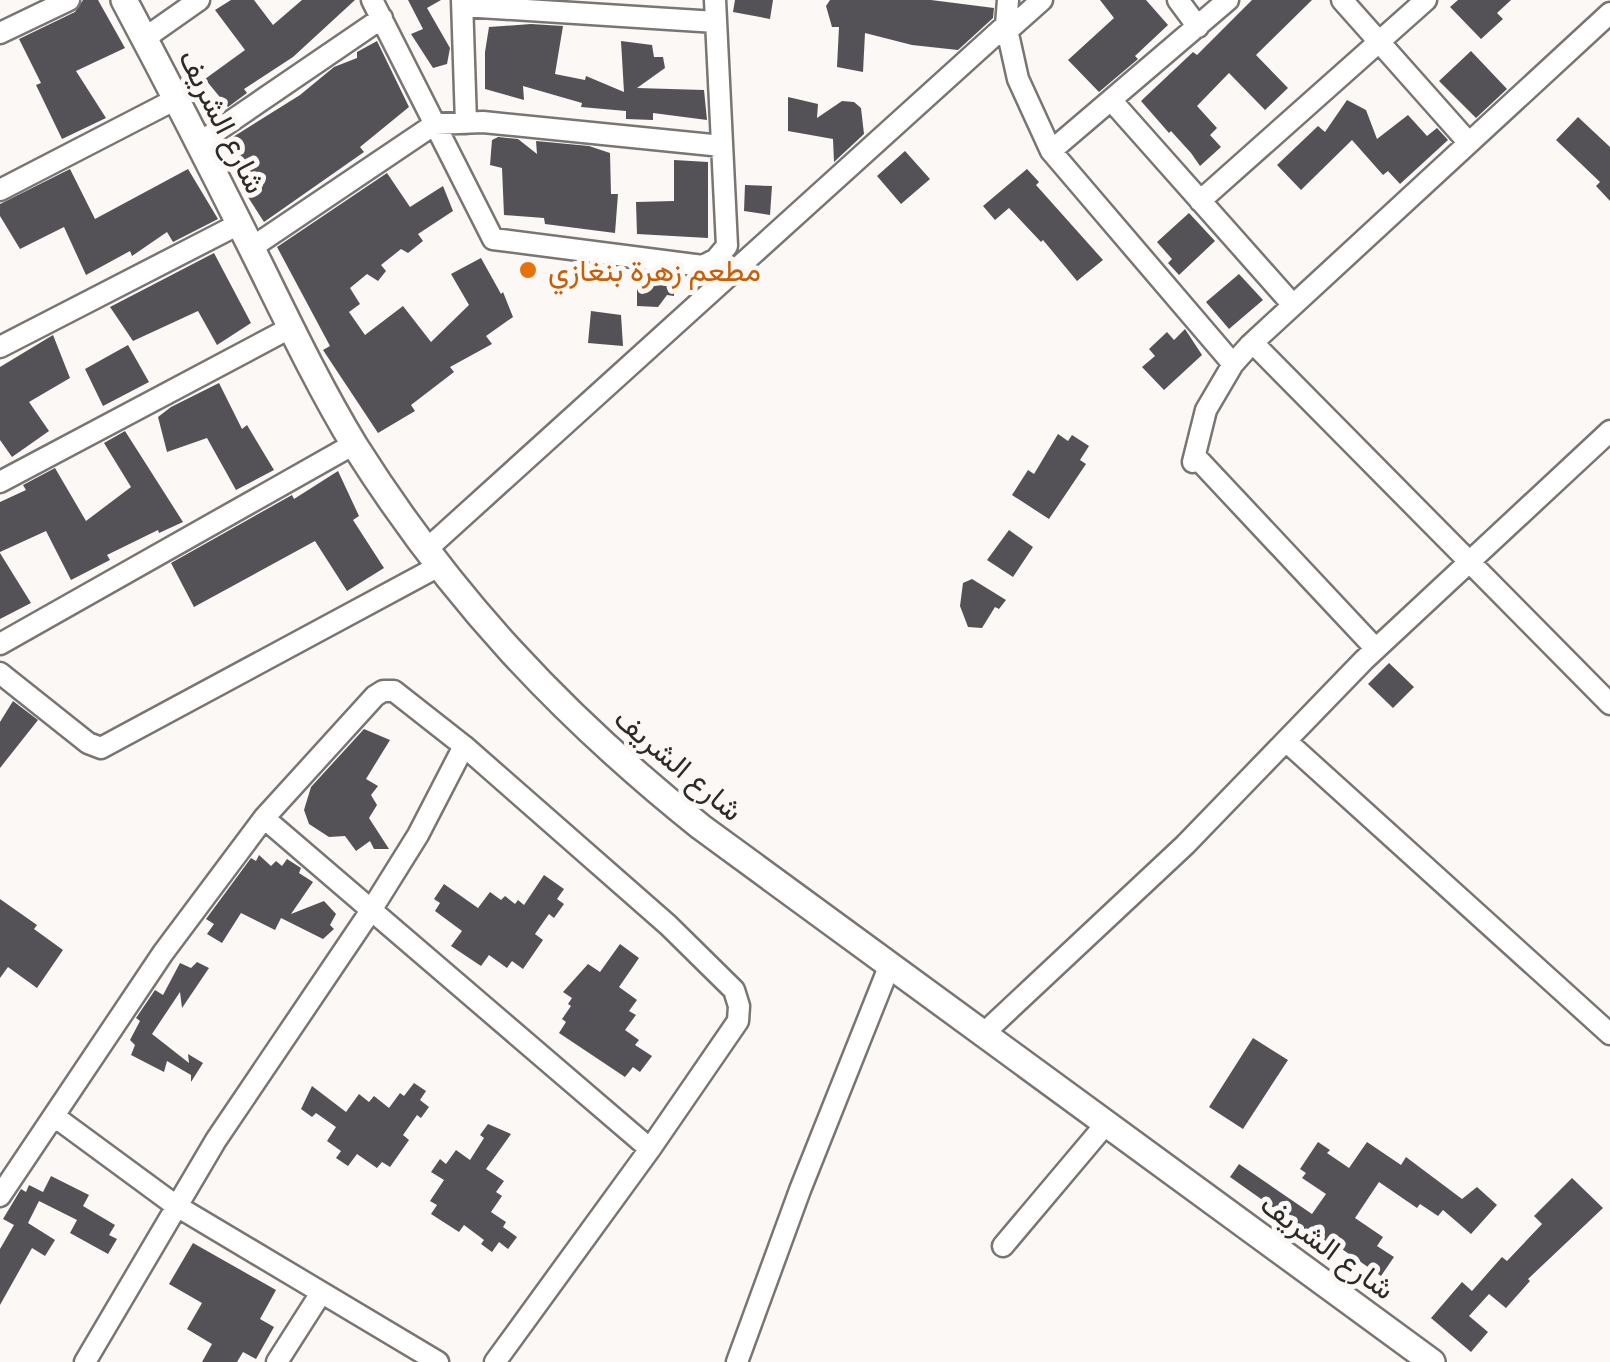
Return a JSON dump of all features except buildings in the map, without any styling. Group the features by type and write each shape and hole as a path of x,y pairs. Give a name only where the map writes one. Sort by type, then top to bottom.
{"main road":[{"name":"شارع الشريف","path":"124,0 178,98 290,328 354,444 433,558 514,658 630,770 889,968 1432,1362"}],"street":[{"path":"0,33 68,0"},
{"path":"145,38 199,0"},
{"path":"199,142 377,9 486,227 498,242 703,266 727,246 715,0"},
{"path":"1008,0 1006,28 1018,79 1052,152 1232,364"},
{"path":"0,673 88,743 101,748 433,558 1006,28 1042,0"},
{"path":"1178,0 1198,27"},
{"path":"1052,152 1228,0"},
{"path":"1342,0 1469,142"},
{"path":"1200,201 1426,0"},
{"path":"466,123 462,3 716,22"},
{"path":"1376,650 1194,459 1206,410 1232,364 1252,343 1610,12"},
{"path":"0,190 178,98"},
{"path":"1112,100 1293,305"},
{"path":"251,248 436,124 466,123 722,146"},
{"path":"0,347 239,224"},
{"path":"0,482 290,328"},
{"path":"1252,343 1610,704"},
{"path":"982,1035 1184,845 1376,650 1610,430"},
{"path":"0,644 354,444"},
{"path":"0,1196 163,953 264,818 375,696 383,691 400,696 464,746 668,924 734,990 740,1006 738,1021 650,1149 495,1362"},
{"path":"1286,741 1610,1034"},
{"path":"84,1362 216,1140 418,835 464,746"},
{"path":"264,818 650,1149"},
{"path":"737,1362 800,1190 889,968"},
{"path":"54,1116 176,1205 438,1362"},
{"path":"1003,1246 1105,1125"},
{"path":"277,1362 321,1292"}],"place":[{"name":"مطعم زهرة بنغازي","path":"528,270"}]}
